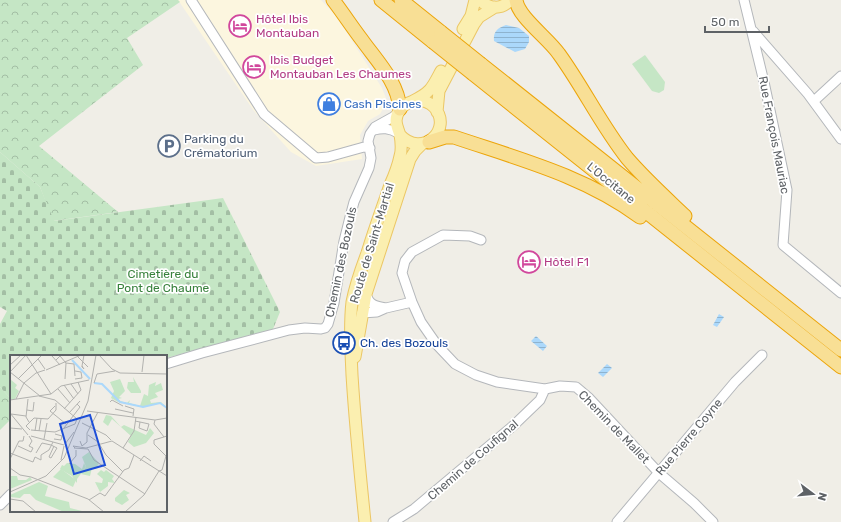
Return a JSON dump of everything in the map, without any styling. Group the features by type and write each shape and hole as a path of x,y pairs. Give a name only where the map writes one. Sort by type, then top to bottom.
{"highway":[{"path":"333,0 391,81 399,100 399,111"},
{"name":"L'Occitane","path":"381,0 437,37 707,252 841,366"},
{"name":"L'Occitane","path":"401,0 437,37"},
{"path":"516,0 520,11 559,53 605,126 627,157 652,185 688,219 707,252"},
{"path":"425,143 445,137 454,137 546,167 569,176 628,208 665,235 707,252"},
{"name":"L'Occitane","path":"707,252 841,350"}],"main road":[{"path":"475,0 471,16 434,83 425,95 405,104 399,111 396,120 399,134 410,143 425,143 434,138 438,132 440,125 437,112 439,91 474,24 482,15 495,7"},
{"path":"480,0 489,6 495,7 502,6 510,0"},
{"path":"412,101 420,100 427,102 433,106 437,112"},
{"name":"Route de Saint-Martial","path":"365,522 353,403 350,344 352,302 368,249 401,155 399,134"},
{"name":"Route de Saint-Martial","path":"352,375 366,294 410,158 415,151 425,143"},
{"path":"362,313 357,303 368,249"}],"street":[{"path":"191,0 264,114 316,158 334,156 364,147 370,148"},
{"name":"Rue François Mauriac","path":"744,0 787,190 783,244 841,293"},
{"path":"752,30 814,101 841,139"},
{"path":"814,101 841,76"},
{"path":"372,130 393,117 399,111"},
{"path":"372,130 382,128 390,129 399,134"},
{"name":"Chemin des Bozouls","path":"167,364 289,330 305,328 322,330 325,328 328,324 334,303 344,241 354,202 369,168 371,158 368,141 372,130"},
{"name":"Chemin de Mallet","path":"481,240 470,236 443,235 412,252 405,261 402,273 412,302 421,322 437,345 456,364 476,375 497,382 545,389 560,386 576,387 589,398 659,473 694,503 713,522"},
{"path":"366,294 371,304 386,308"},
{"path":"362,313 377,312 386,308 412,302"},
{"name":"Rue Pierre Coyne","path":"617,522 735,382 762,355"},
{"name":"Chemin de Coufignal","path":"393,522 414,509 514,425 540,400 545,389"},
{"path":"0,505 10,495"}],"shaded area":[{"path":"178,0 321,0 337,17 382,88 386,98 384,107 380,114 368,121 360,135 362,159 316,166 291,152 254,111"}],"green space":[{"path":"0,0 178,0 180,2 127,38 143,65 39,146 118,212 53,221 40,187 0,152"},
{"path":"645,55 665,82 664,90 659,93 652,91 632,64"},
{"name":"Cimetière du Pont de Chaume","path":"0,152 40,187 54,221 223,198 280,312 273,329 167,358 167,355 10,355 10,398 0,387 0,324 7,311 0,307"},
{"path":"0,387 10,398 10,420 0,430"}],"water":[{"path":"506,25 519,28 529,36 529,42 525,49 515,52 494,41 494,35 497,30"},
{"path":"719,314 724,317 717,327 713,325"},
{"path":"536,336 547,346 543,351 531,341"},
{"path":"607,364 612,368 603,377 598,373"}],"place":[{"name":"Hôtel Ibis Montauban","path":"240,26"},
{"name":"Ibis Budget Montauban Les Chaumes","path":"254,67"},
{"name":"Cash Piscines","path":"329,104"},
{"name":"Parking du Crématorium","path":"169,146"},
{"name":"Hôtel F1","path":"529,262"},
{"name":"Ch. des Bozouls","path":"344,343"}]}
